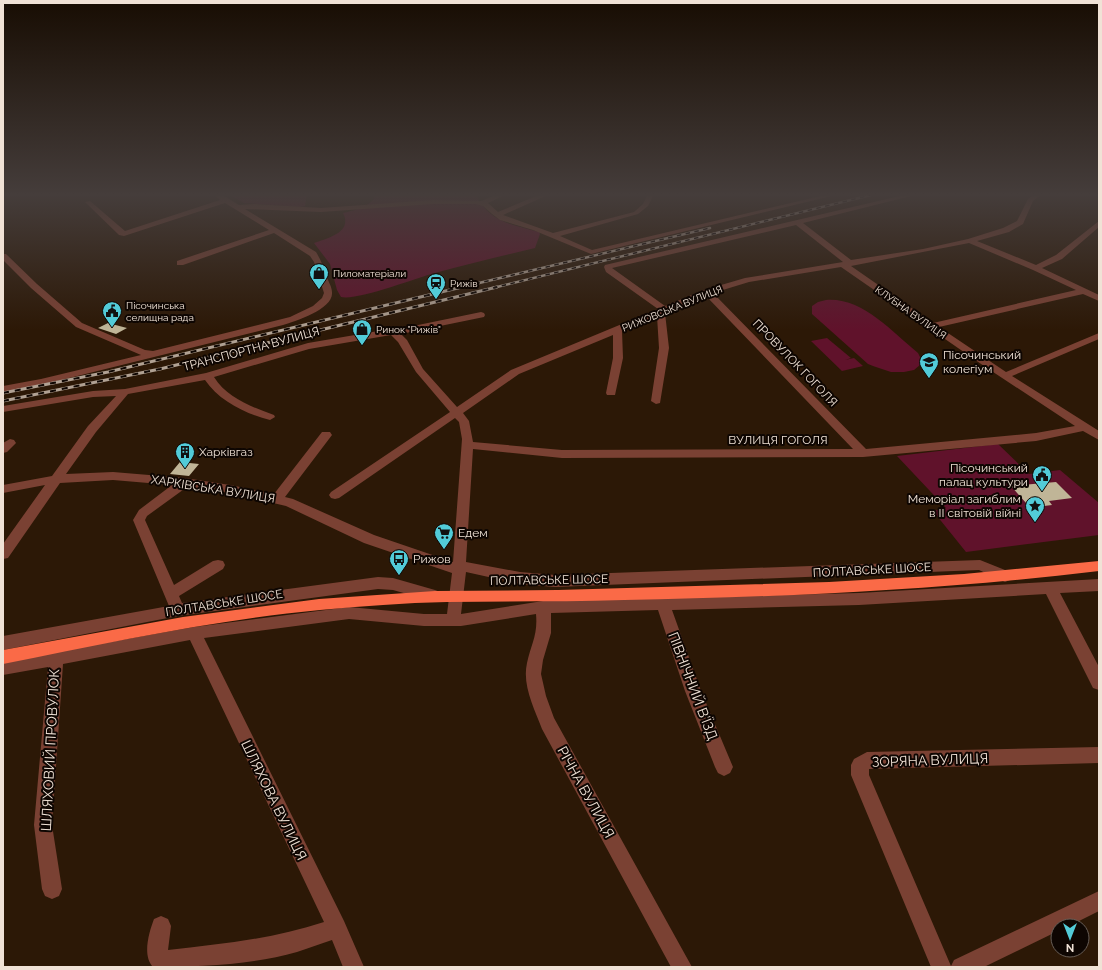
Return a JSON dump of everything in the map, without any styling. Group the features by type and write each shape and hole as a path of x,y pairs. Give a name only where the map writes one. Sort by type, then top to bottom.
{"highway":[{"name":"ПОЛТАВСЬКЕ ШОСЕ","path":"3,657 119,634 278,609 360,601 435,596 559,596 818,588 920,583 1099,566"}],"street":[{"path":"180,263 248,239"},
{"name":"ТРАНСПОРТНА ВУЛИЦЯ","path":"3,389 41,382 159,354 291,319 315,308 323,303 328,297 328,293 315,256 309,250 291,239"},
{"path":"562,239 587,251 596,252 642,239"},
{"path":"656,401 664,348 663,311 608,270 608,267 728,239"},
{"name":"КЛУБНА ВУЛИЦЯ","path":"817,239 848,265 931,326 1099,436"},
{"name":"РИЖОВСЬКА ВУЛИЦЯ","path":"335,495 515,372 707,292 748,280 848,265 976,239"},
{"path":"1036,268 1060,257 1080,239"},
{"path":"970,241 1036,268 1099,298"},
{"path":"3,256 34,286 79,325 142,352 159,354"},
{"path":"931,326 1084,290"},
{"name":"ПРОВУЛОК ГОГОЛЯ","path":"707,292 863,453"},
{"name":"ТРАНСПОРТНА ВУЛИЦЯ","path":"3,410 93,394 125,392 208,376 308,346 330,341 390,332 394,333 481,315"},
{"name":"РИЖОВСЬКА ВУЛИЦЯ","path":"611,394 618,358 617,330"},
{"path":"394,333 402,340 419,370 464,421 469,445 459,568 453,620"},
{"path":"1006,375 1099,336"},
{"path":"208,376 209,380 214,385 240,405 270,417"},
{"path":"3,554 58,479 92,429 125,392"},
{"name":"ВУЛИЦЯ ГОГОЛЯ","path":"469,445 562,454 863,453 1036,437 1086,427"},
{"path":"277,499 326,435"},
{"name":"ХАРКІВСЬКА ВУЛИЦЯ","path":"3,489 58,479 113,476 185,482 289,502 369,539 459,568 520,578 555,581 980,565 1005,576"},
{"path":"178,610 139,520 143,513 185,482"},
{"path":"171,594 218,565"},
{"path":"3,643 178,610 378,583 393,584 435,596"},
{"path":"3,668 194,634 349,613 424,620 453,620 543,607 859,599 1099,585"},
{"path":"1050,588 1099,683"},
{"name":"ПІВНІЧНИЙ В’ЇЗД","path":"663,605 693,691 724,767"},
{"name":"РІЧНА ВУЛИЦЯ","path":"543,607 543,636 534,666 535,681 540,704 548,723 682,967"},
{"name":"ШЛЯХОВА ВУЛИЦЯ","path":"194,634 337,928 354,967"},
{"name":"ШЛЯХОВИЙ ПРОВУЛОК","path":"52,889 43,825 56,658"},
{"name":"ЗОРЯНА ВУЛИЦЯ","path":"941,967 860,775 860,765 867,762 1099,755"},
{"path":"961,967 1099,901"},
{"path":"161,926 156,952 159,959 165,961 255,950 296,942 337,928"}],"shaded area":[{"path":"325,239 538,239 535,248 435,273 360,296 349,297 341,297 337,290 330,264 314,243"},
{"path":"826,300 852,304 875,317 918,353 921,359 920,365 914,370 891,372 868,364 812,314 812,306 818,302"},
{"path":"827,338 851,358 845,360 854,358 863,366 842,371 811,341"},
{"path":"998,444 1029,474 1060,470 1099,503 1099,535 966,552 933,511 946,508 897,456"}],"building":[{"name":"Пісочинська селищна рада","path":"108,323 127,328 116,334 98,328"},
{"name":"Харківгаз","path":"180,462 199,464 189,476 170,474"},
{"name":"Пісочинський палац культури","path":"1056,482 1072,498 1049,501 1052,505 1044,506 1040,502 1026,503 1011,486"}],"railway":[{"path":"458,288 663,239"},
{"path":"493,288 691,239"},
{"path":"3,393 108,372 462,287"},
{"path":"3,401 160,369 497,287"}],"place":[{"name":"Пиломатеріали","path":"319,290"},
{"name":"Рижів","path":"436,300"},
{"name":"Пісочинська селищна рада","path":"112,328"},
{"name":"Ринок \"Рижів\"","path":"362,346"},
{"name":"Пісочинський колегіум","path":"929,379"},
{"name":"Харківгаз","path":"185,469"},
{"name":"Пісочинський палац культури","path":"1042,492"},
{"name":"Меморіал загиблим в II світовій війні","path":"1035,523"},
{"name":"Едем","path":"444,550"},
{"name":"Рижов","path":"399,576"}]}
